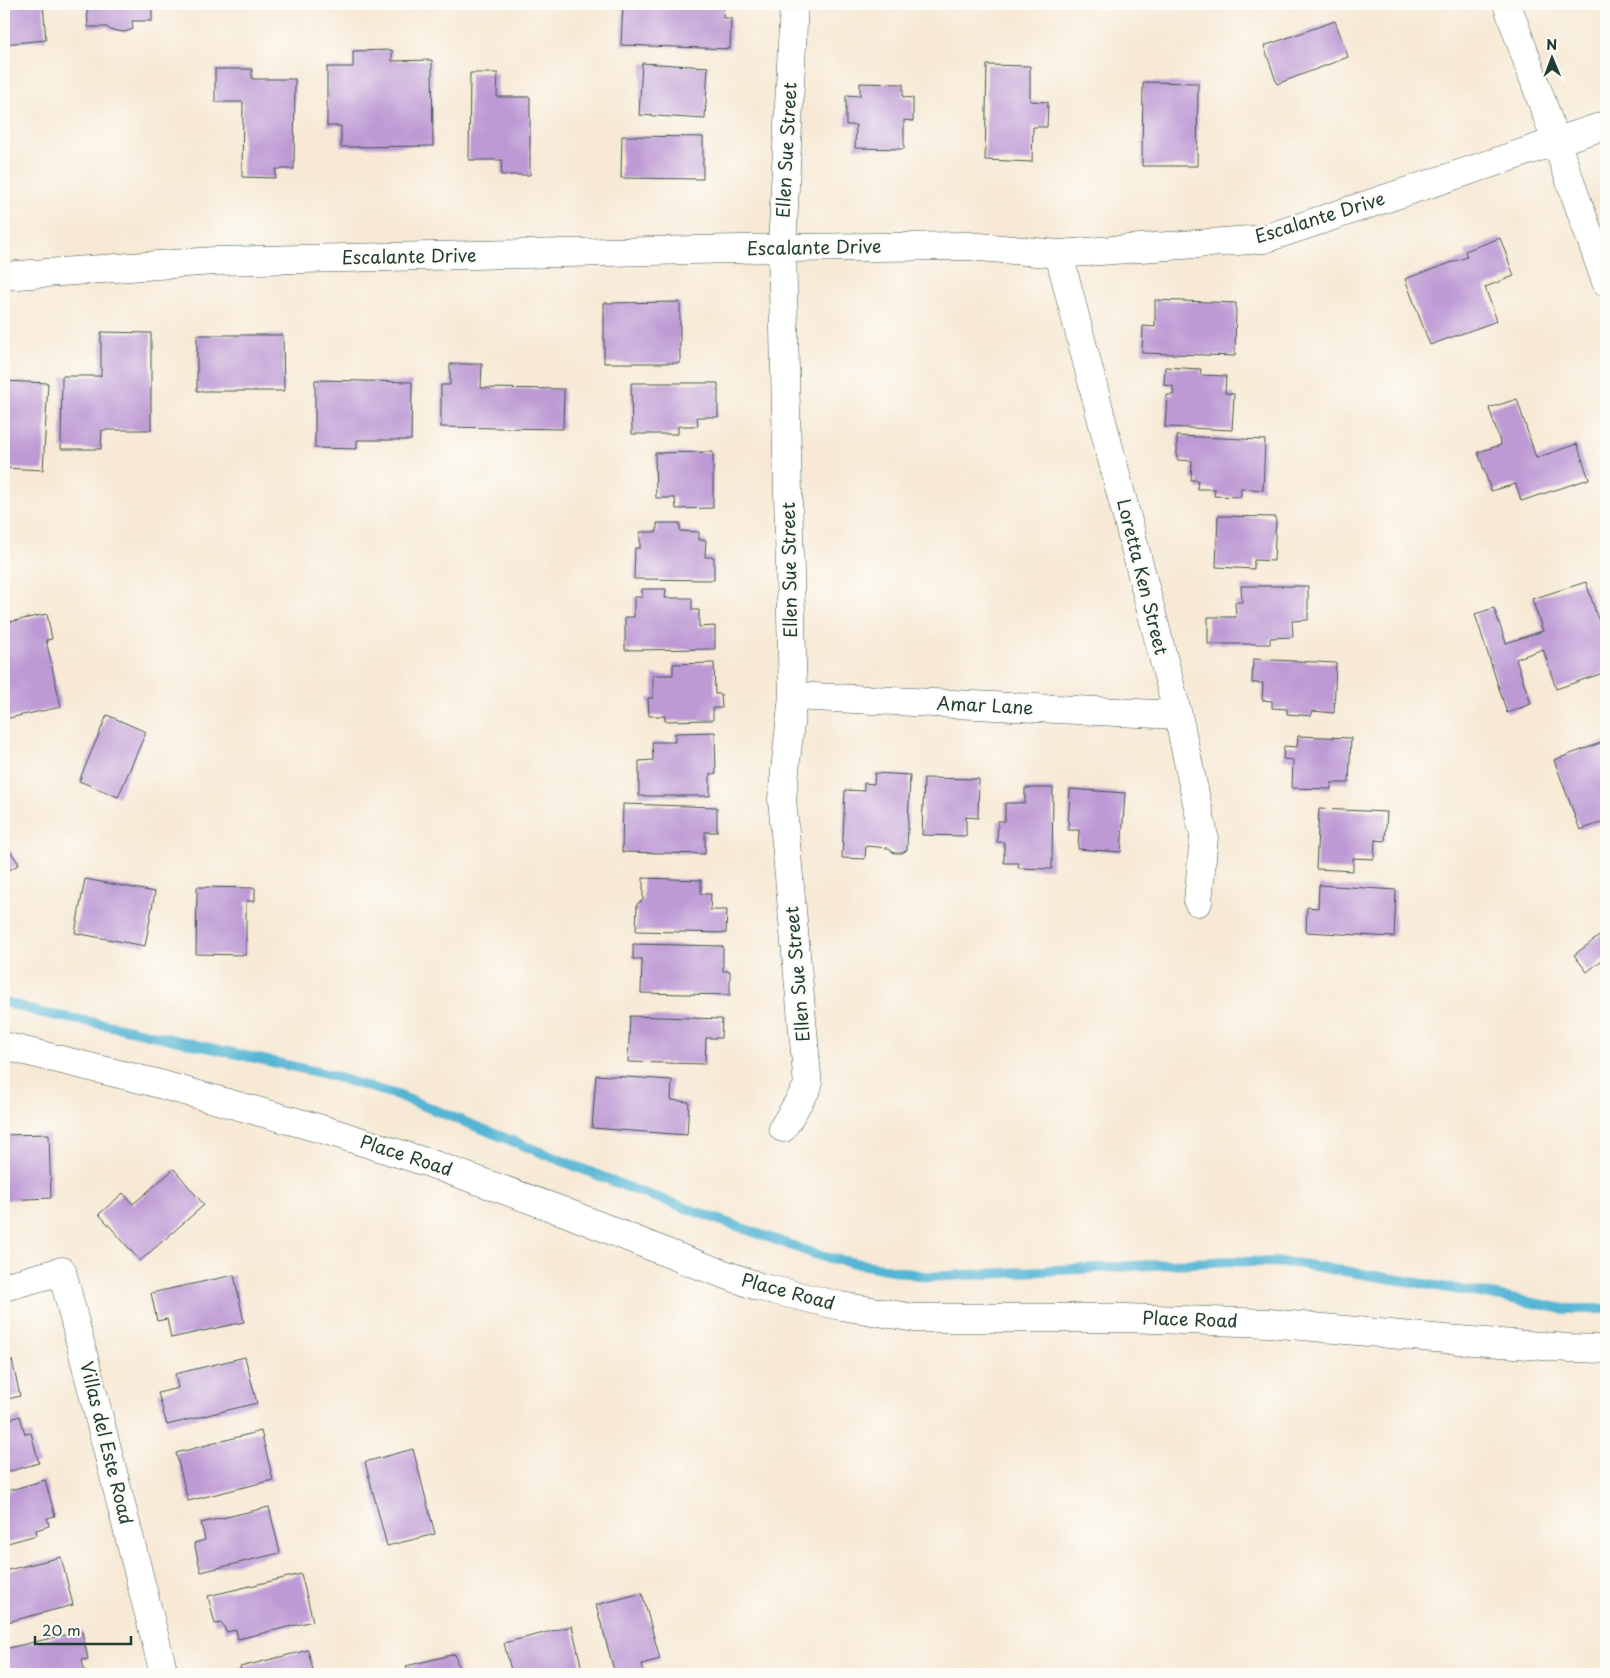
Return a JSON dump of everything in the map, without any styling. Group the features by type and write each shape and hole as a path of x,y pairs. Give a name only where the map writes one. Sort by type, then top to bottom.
{"street":[{"name":"Ellen Sue Street","path":"783,1128 808,1086 782,799 793,696 782,248 794,4"},
{"path":"1507,4 1606,282"},
{"name":"Escalante Drive","path":"4,276 214,261 782,248 968,246 1059,254 1264,239 1606,125"},
{"name":"Loretta Ken Street","path":"1059,254 1178,715 1204,836 1198,902"},
{"name":"Amar Lane","path":"793,696 1178,715"},
{"name":"Place Road","path":"4,1046 152,1082 325,1130 565,1212 685,1260 760,1287 841,1306 915,1318 1125,1318 1269,1323 1445,1339 1606,1349"},
{"name":"Villas del Este Road","path":"4,1286 62,1271 164,1674"}],"building":[{"path":"4,4 43,4 46,40 4,44"},
{"path":"87,4 152,4 152,21 132,21 133,29 124,32 111,30 107,27 88,27"},
{"path":"623,4 724,4 723,18 731,18 730,49 621,45"},
{"path":"1335,21 1348,57 1277,84 1264,46"},
{"path":"392,50 392,61 432,60 433,146 341,147 341,126 327,126 327,67 353,67 353,51"},
{"path":"642,63 708,67 705,119 639,115"},
{"path":"987,65 1030,66 1030,101 1048,102 1047,127 1033,127 1032,162 985,160"},
{"path":"215,69 252,69 252,79 295,79 294,169 276,169 275,178 242,177 243,102 215,102"},
{"path":"470,73 498,73 497,97 530,97 530,175 501,175 502,160 469,160"},
{"path":"1143,82 1198,83 1197,166 1142,166"},
{"path":"860,83 903,84 903,97 913,98 913,121 904,120 904,149 855,148 856,125 846,125 846,95 860,96"},
{"path":"622,136 703,137 703,179 621,178"},
{"path":"1500,238 1514,276 1485,287 1497,321 1430,345 1405,279 1467,257 1465,251"},
{"path":"1155,300 1236,303 1235,356 1142,353 1143,326 1155,327"},
{"path":"680,302 680,363 604,363 604,303"},
{"path":"101,332 151,333 151,430 102,430 101,449 61,449 62,376 101,376"},
{"path":"197,335 283,335 284,391 197,391"},
{"path":"450,364 482,364 481,388 564,389 563,429 441,427 441,385 450,385"},
{"path":"1165,367 1201,369 1200,375 1226,376 1225,393 1234,394 1232,430 1165,427 1167,395 1173,395 1173,386 1164,385"},
{"path":"315,380 412,382 411,440 357,440 357,449 315,448"},
{"path":"4,381 48,383 43,470 4,468"},
{"path":"631,383 718,383 718,417 697,417 698,426 678,426 678,434 632,434"},
{"path":"1517,399 1536,458 1577,444 1589,479 1521,501 1516,484 1491,491 1478,452 1501,445 1489,408"},
{"path":"1177,436 1265,440 1263,490 1241,488 1241,497 1214,496 1215,489 1197,489 1198,480 1191,480 1192,461 1177,460"},
{"path":"713,452 713,508 676,509 675,498 656,498 655,453"},
{"path":"1218,516 1276,517 1274,561 1254,560 1254,569 1216,567"},
{"path":"657,523 680,523 680,531 699,532 699,540 706,540 705,557 714,557 714,580 634,579 635,548 640,548 640,532 657,532"},
{"path":"1586,582 1606,644 1606,672 1556,689 1543,649 1516,659 1531,704 1507,713 1475,614 1494,608 1506,643 1543,631 1532,599"},
{"path":"1241,586 1308,586 1308,620 1292,621 1293,637 1270,638 1270,644 1208,644 1208,617 1236,617 1235,602 1242,602"},
{"path":"642,589 666,589 665,598 692,598 692,610 699,610 699,627 715,626 715,649 625,650 625,617 634,617 634,597 642,597"},
{"path":"47,614 52,639 46,640 61,707 4,719 4,628 9,622"},
{"path":"1253,659 1336,663 1334,713 1313,711 1311,716 1287,714 1287,709 1272,708 1272,701 1262,700 1263,683 1252,683"},
{"path":"714,663 715,694 721,694 722,708 713,708 713,720 665,721 665,716 649,716 648,698 653,698 653,675 673,675 673,664"},
{"path":"107,715 146,732 118,797 79,781"},
{"path":"715,732 716,774 710,774 710,796 639,796 639,761 653,760 652,742 675,742 675,733"},
{"path":"1298,736 1351,738 1349,783 1331,783 1331,789 1292,788 1293,760 1283,759 1284,746 1297,747"},
{"path":"1606,741 1606,821 1580,830 1554,760"},
{"path":"875,773 910,775 907,850 902,853 894,853 888,848 866,846 865,859 842,858 845,790 864,791 864,783 874,784"},
{"path":"924,778 979,779 978,818 966,817 966,836 922,835"},
{"path":"1025,788 1053,788 1052,869 1018,868 1019,863 1004,863 1004,842 997,842 998,821 1005,821 1005,803 1025,803"},
{"path":"1070,789 1125,793 1121,852 1078,849 1079,830 1068,830"},
{"path":"623,804 717,807 717,832 705,832 705,854 622,852"},
{"path":"1319,809 1387,812 1385,841 1375,840 1374,859 1353,858 1353,871 1316,869"},
{"path":"4,842 19,864 4,874"},
{"path":"643,878 701,880 701,894 711,894 710,910 727,910 726,933 636,931 637,904 643,900"},
{"path":"85,879 155,892 145,946 75,933"},
{"path":"1319,885 1396,890 1394,937 1306,932 1307,907 1318,908"},
{"path":"197,887 255,888 255,901 246,901 246,955 196,954"},
{"path":"1606,931 1606,957 1587,972 1574,955"},
{"path":"633,944 723,946 723,971 730,971 730,995 641,993 642,959 633,959"},
{"path":"630,1016 722,1019 721,1038 706,1038 705,1064 628,1062"},
{"path":"596,1075 672,1080 671,1100 689,1102 687,1135 592,1128"},
{"path":"49,1134 51,1198 4,1200 4,1135"},
{"path":"174,1169 204,1205 140,1261 99,1214 123,1193 133,1204"},
{"path":"234,1275 244,1322 171,1338 167,1319 157,1321 151,1293"},
{"path":"245,1357 257,1403 167,1425 158,1393 178,1388 175,1374"},
{"path":"12,1360 20,1396 4,1400 4,1362"},
{"path":"20,1416 25,1434 31,1433 39,1463 4,1473 4,1421"},
{"path":"261,1431 273,1480 188,1501 176,1453"},
{"path":"413,1449 435,1534 387,1546 365,1462"},
{"path":"45,1480 55,1516 47,1518 49,1526 36,1530 37,1535 4,1544 4,1492"},
{"path":"269,1507 280,1553 201,1572 194,1543 205,1540 201,1523"},
{"path":"61,1557 73,1605 4,1623 4,1571"},
{"path":"301,1574 313,1621 238,1639 236,1630 226,1632 222,1623 215,1624 208,1596"},
{"path":"642,1593 660,1659 642,1664 644,1674 615,1674 596,1605"},
{"path":"572,1626 583,1674 512,1674 504,1643"},
{"path":"82,1631 88,1659 82,1660 85,1674 8,1674 4,1649"},
{"path":"308,1650 314,1674 242,1674 240,1667"},
{"path":"455,1654 460,1674 408,1674 406,1666"}],"waterway":[{"path":"4,1002 42,1013 112,1026 322,1073 397,1095 635,1190 824,1257 928,1277 1229,1261 1294,1263 1480,1293 1565,1309 1606,1309"}]}
